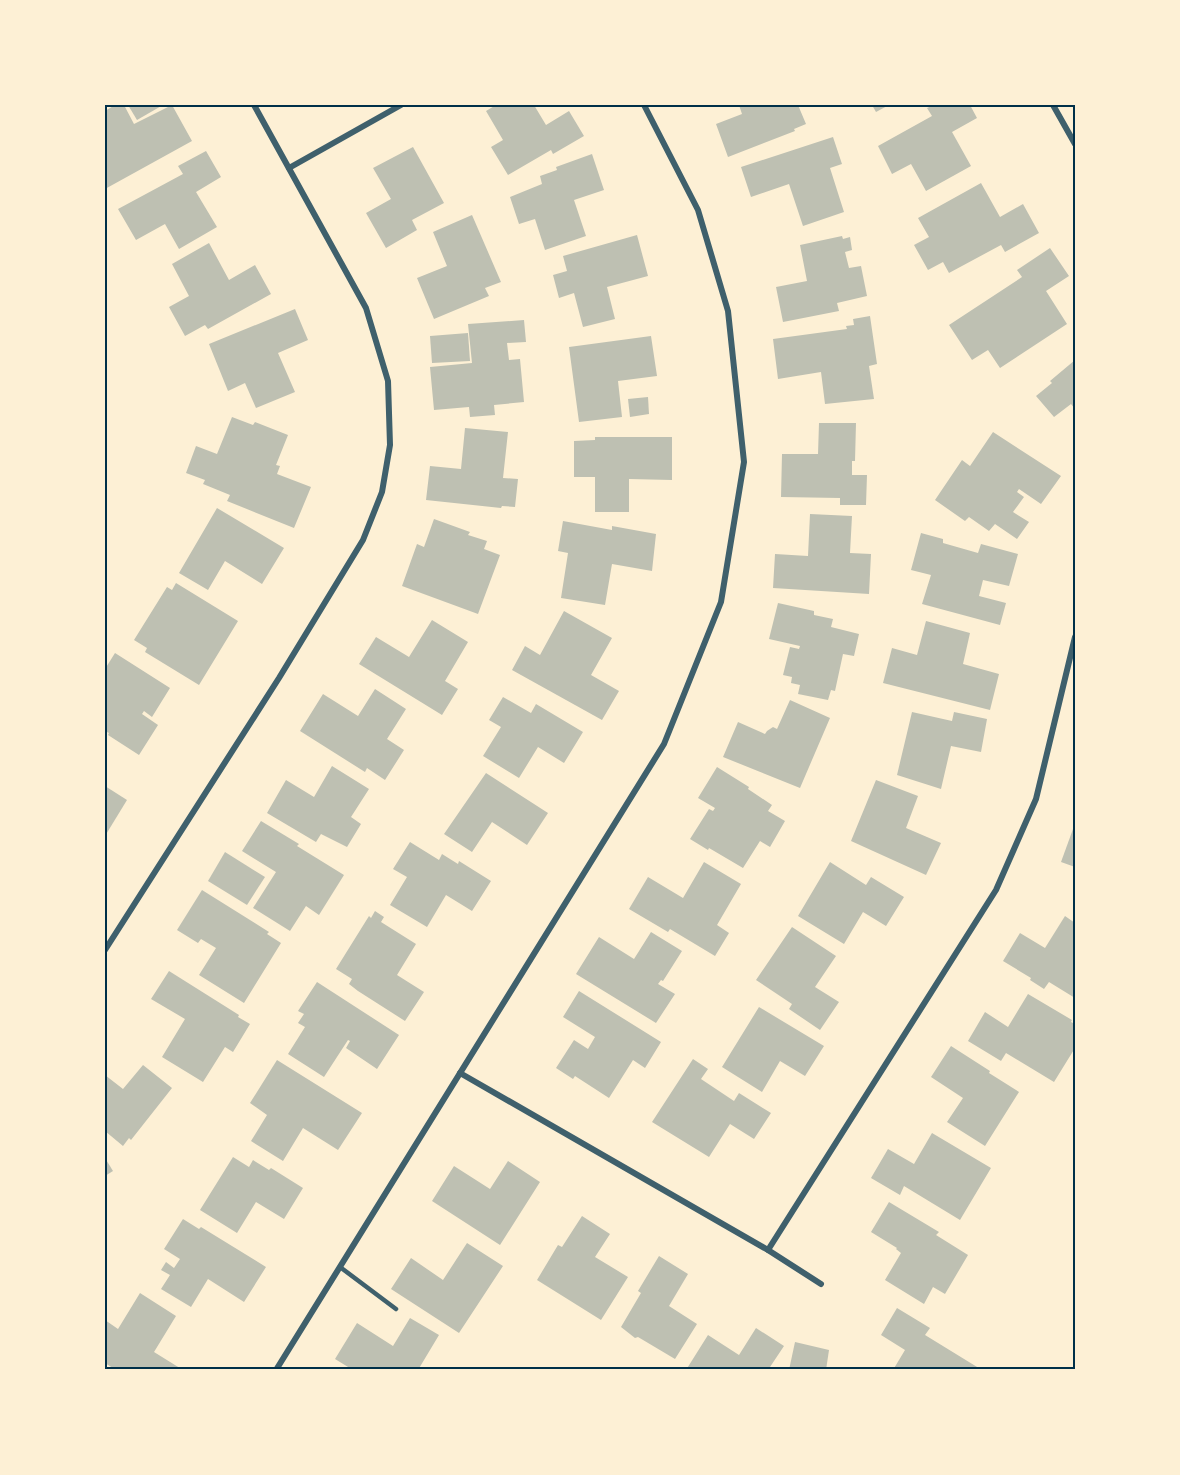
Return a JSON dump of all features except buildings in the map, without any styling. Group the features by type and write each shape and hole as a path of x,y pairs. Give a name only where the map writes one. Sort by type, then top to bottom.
{"street":[{"path":"105,950 279,678 363,540 382,492 390,445 388,381 366,308 254,105"},
{"path":"289,168 401,105"},
{"path":"276,1370 664,744 721,602 744,462 728,311 698,210 644,105"},
{"path":"1053,105 1075,144"},
{"path":"768,1250 996,890 1036,798 1075,637"},
{"path":"460,1073 768,1250 821,1284"}],"lane":[{"path":"340,1267 396,1309"}]}
